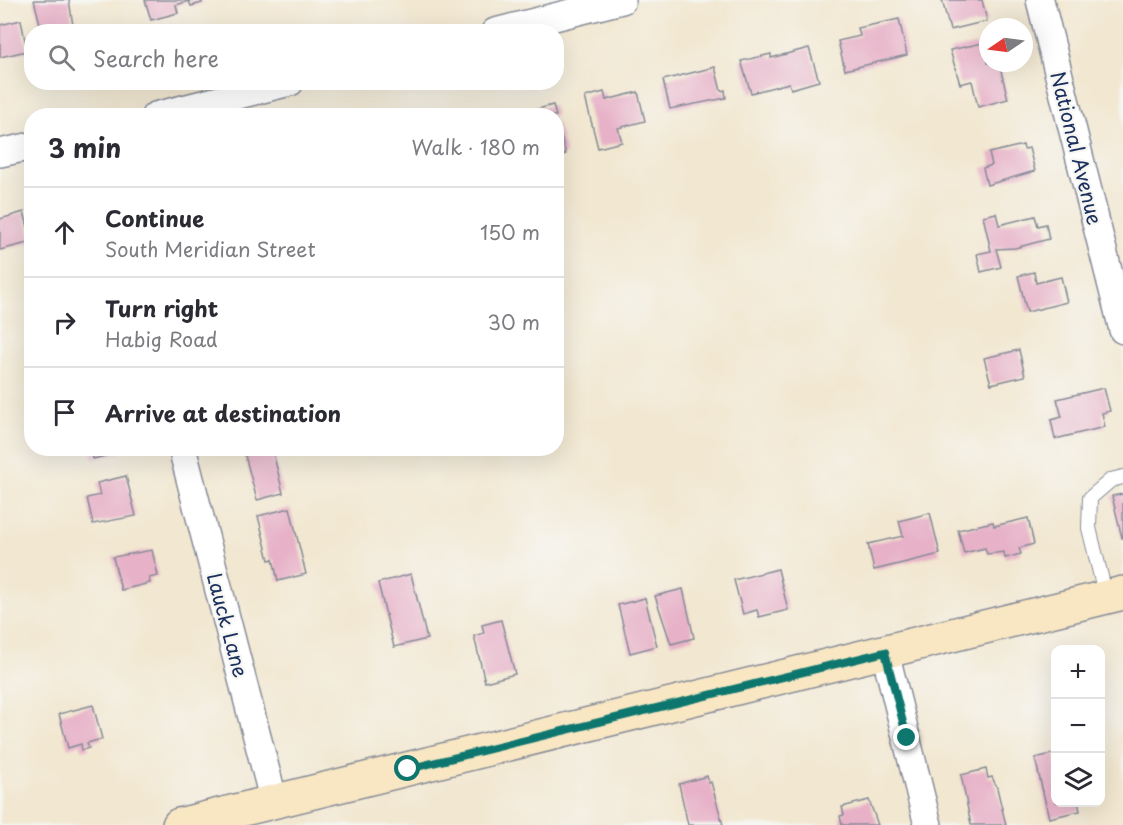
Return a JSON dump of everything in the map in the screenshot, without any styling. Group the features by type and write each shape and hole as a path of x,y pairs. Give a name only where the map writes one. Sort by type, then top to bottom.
{"main road":[{"path":"179,825 1114,595"}],"street":[{"path":"527,24 622,0"},
{"name":"National Avenue","path":"1040,0 1123,330"},
{"path":"188,108 258,90"},
{"path":"0,153 24,148"},
{"name":"Lauck Lane","path":"184,456 274,802"},
{"path":"885,652 928,825"}],"lane":[{"path":"1114,595 1089,528 1090,498 1111,480 1123,477"}],"building":[{"path":"34,0 69,0 73,24 40,24"},
{"path":"145,0 201,0 202,3 191,6 189,1 176,5 178,13 151,20"},
{"path":"942,0 982,0 986,18 979,18 979,23 950,30"},
{"path":"899,19 907,55 845,70 838,41 860,36 858,28"},
{"path":"21,20 24,52 0,57 0,25"},
{"path":"979,44 979,72 1001,72 1008,99 978,107 972,81 960,84 950,50"},
{"path":"809,48 819,81 791,89 789,83 751,93 741,61 771,54 771,58"},
{"path":"715,67 721,91 725,90 726,98 670,109 663,80"},
{"path":"604,92 606,100 638,92 645,121 618,128 622,142 598,148 585,97"},
{"path":"1023,145 1024,149 1029,148 1035,171 987,185 983,168 992,165 989,153"},
{"path":"24,212 24,244 0,250 0,219"},
{"path":"996,213 999,225 1035,216 1038,226 1046,224 1049,239 1015,248 996,249 1001,267 981,272 977,254 991,251 983,216"},
{"path":"1034,272 1036,283 1061,277 1067,302 1027,312 1018,276"},
{"path":"1019,350 1025,376 991,384 984,358"},
{"path":"1104,388 1110,411 1102,413 1105,427 1055,439 1051,420 1062,417 1057,399"},
{"path":"245,456 274,456 283,493 257,500"},
{"path":"126,476 136,516 93,524 87,498 100,495 97,483"},
{"path":"1123,494 1123,538 1122,538 1112,496"},
{"path":"290,508 306,574 278,581 273,559 269,560 258,516"},
{"path":"930,513 940,554 874,570 868,544 903,536 899,521"},
{"path":"1028,518 1034,544 1019,548 1021,554 1005,558 1004,552 987,554 985,548 964,553 958,530 993,522 994,526"},
{"path":"152,550 158,576 149,578 150,583 121,590 113,557"},
{"path":"778,569 788,610 759,617 757,610 743,614 734,580"},
{"path":"411,574 427,639 394,647 378,583"},
{"path":"683,589 694,638 671,644 655,596"},
{"path":"645,598 657,646 630,653 618,605"},
{"path":"501,620 515,674 485,682 474,636 484,633 482,625"},
{"path":"93,705 102,739 87,743 89,748 82,750 81,744 68,748 59,714"},
{"path":"1051,754 1051,807 1079,807 1080,811 1049,818 1035,758"},
{"path":"986,769 988,778 992,777 997,788 1006,825 971,825 961,775"},
{"path":"707,776 709,783 711,782 723,825 688,825 679,784"},
{"path":"869,800 878,825 842,825 840,816 844,815 842,807"}],"route":[{"path":"408,769 885,652 907,738"}]}
